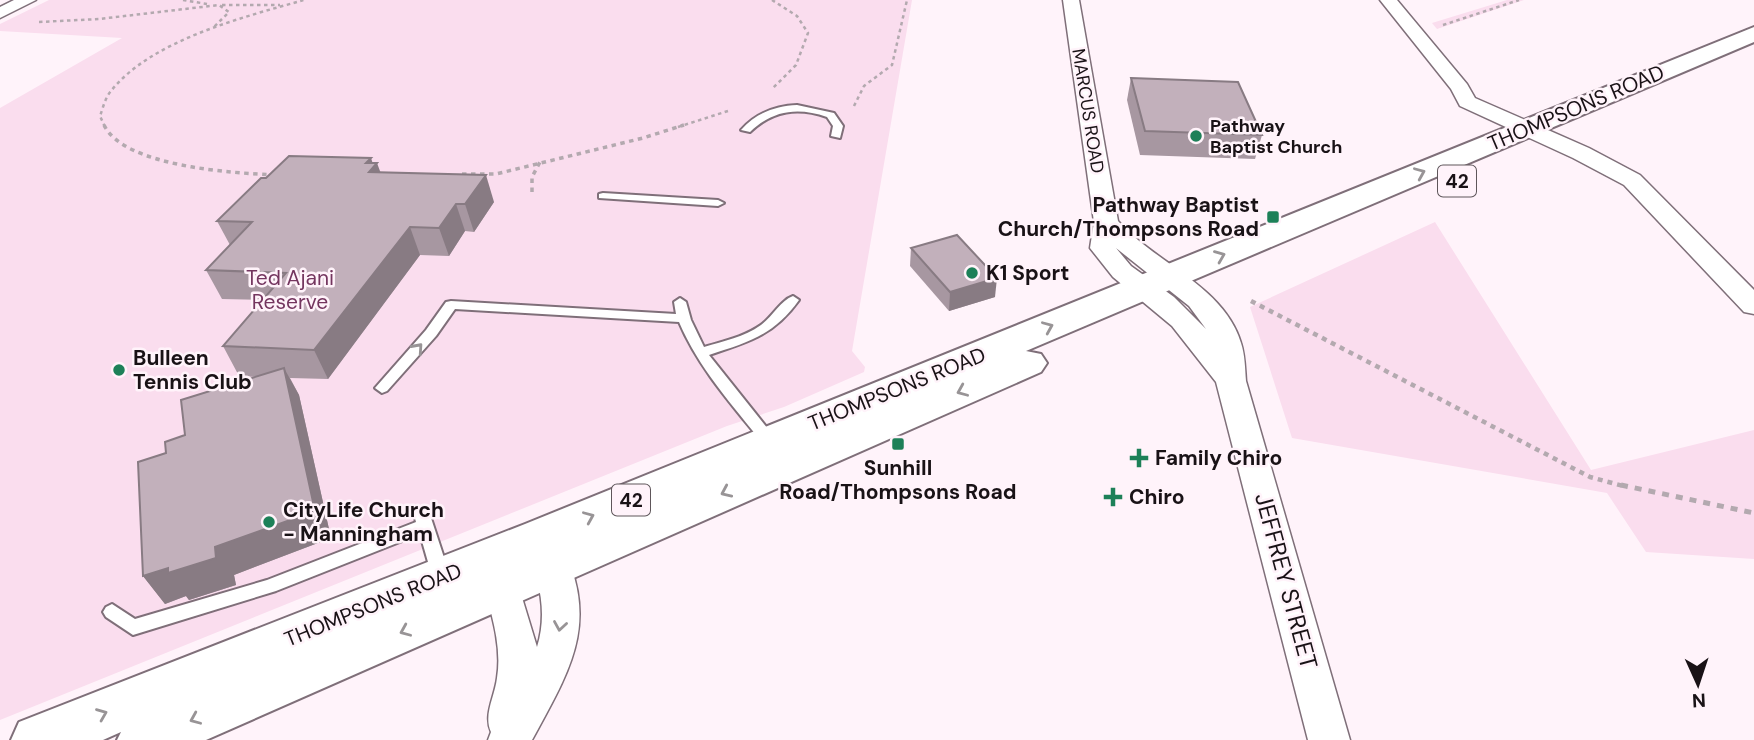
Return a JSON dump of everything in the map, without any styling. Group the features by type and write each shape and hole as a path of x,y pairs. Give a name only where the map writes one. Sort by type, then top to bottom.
{"main road":[{"name":"THOMPSONS ROAD","path":"1544,132 1754,34"},
{"name":"THOMPSONS ROAD","path":"145,740 498,572 1544,132 1754,51"},
{"name":"THOMPSONS ROAD","path":"39,740 447,594"}],"street":[{"path":"0,13 28,0"},
{"name":"MARCUS ROAD","path":"1071,0 1106,222 1102,239 1108,258 1118,269 1168,290"},
{"path":"1388,0 1460,88 1462,96 1474,107 1544,132 1632,180 1754,306"},
{"name":"JEFFREY STREET","path":"1168,290 1231,381 1329,740"},
{"path":"507,740 547,669 561,630 561,596 547,552"},
{"path":"498,572 517,641 518,657 518,677 507,740"}],"lane":[{"path":"746,130 765,113 802,108 831,116 838,126 836,136"},
{"path":"603,196 718,203"},
{"path":"701,353 765,331 793,300"},
{"path":"680,302 682,318 701,353 779,453"},
{"path":"382,388 431,333 451,305 682,318"},
{"path":"112,612 133,627 270,586 423,520 447,594"}],"path":[{"path":"183,0 219,5 229,12 208,32"},
{"path":"283,175 212,171 170,163 126,147 107,131 102,122 103,103 126,76 155,57 208,32 304,0"},
{"path":"766,92 796,65 808,33 797,16 772,0"},
{"path":"857,115 854,103 863,86 893,62 907,0"},
{"path":"1442,25 1519,0"},
{"path":"38,22 99,19 219,5 288,4"},
{"path":"456,174 496,174 643,138 735,109"},
{"path":"532,192 532,177 541,161"},
{"path":"1251,300 1590,477 1654,494 1754,513"}],"green space":[{"name":"Ted Ajani Reserve","path":"49,0 912,0 852,351 865,367 864,372 784,407 727,426 0,720 0,108 122,38 0,31 0,24"},
{"path":"1507,0 1524,0 1437,29 1432,23"},
{"path":"1435,222 1591,470 1754,430 1754,559 1646,552 1607,493 1292,438 1250,307"}],"building":[{"path":"1131,78 1238,82 1262,135 1145,131"},
{"path":"289,156 371,158 366,163 377,163 369,172 486,175 465,204 456,204 439,228 410,227 314,350 223,346 286,273 206,270 252,222 217,221 261,178 266,178"},
{"path":"957,235 997,278 950,292 911,248"},
{"path":"284,368 315,511 215,547 216,558 168,573 168,568 143,576 138,462 166,453 165,442 185,435 181,400"}],"place":[{"name":"Pathway Baptist Church","path":"1196,136"},
{"name":"Pathway Baptist Church/Thompsons Road","path":"1273,217"},
{"name":"K1 Sport","path":"972,273"},
{"name":"Bulleen Tennis Club","path":"119,370"},
{"name":"Sunhill Road/Thompsons Road","path":"898,444"},
{"name":"Family Chiro","path":"1139,458"},
{"name":"Chiro","path":"1113,497"},
{"name":"CityLife Church - Manningham","path":"269,522"}]}
